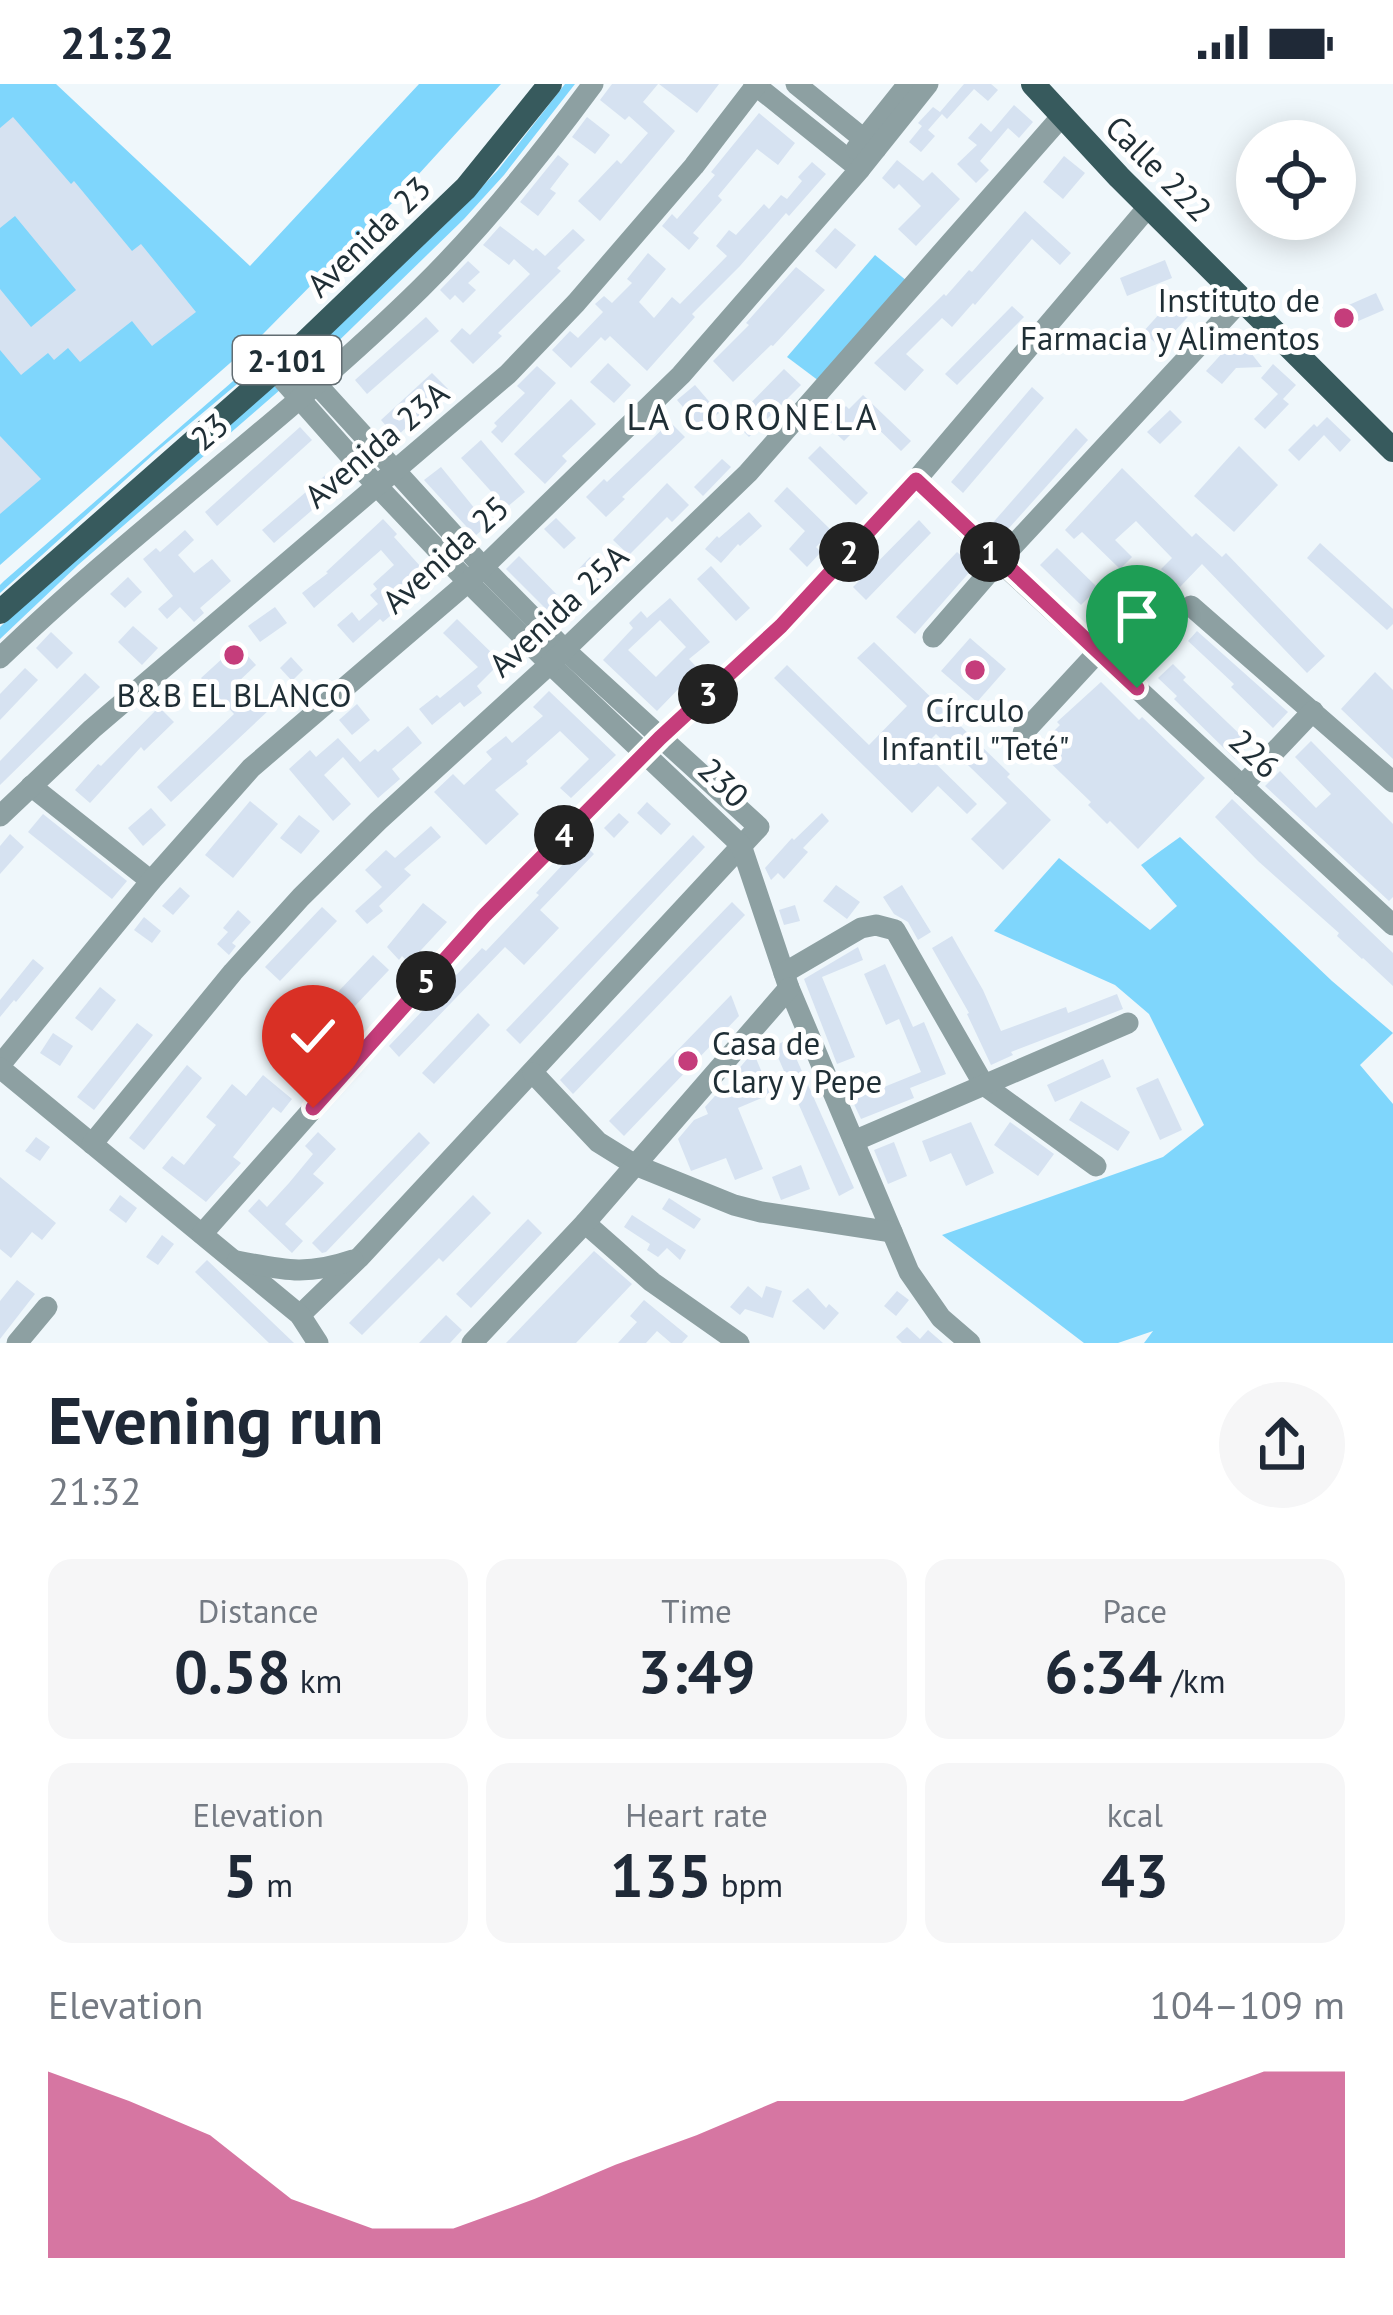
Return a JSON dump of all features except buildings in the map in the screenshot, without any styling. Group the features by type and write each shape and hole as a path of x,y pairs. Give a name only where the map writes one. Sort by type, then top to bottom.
{"main road":[{"name":"Avenida 23","path":"0,612 283,363 466,188 550,84"},
{"name":"Calle 222","path":"1033,84 1393,450"}],"street":[{"name":"23","path":"0,658 422,287 510,193 593,84"},
{"path":"756,84 854,164"},
{"name":"Avenida 23A","path":"0,816 92,729 508,374 694,166 756,84"},
{"path":"796,84 870,144"},
{"name":"Avenida 25","path":"870,144 908,84"},
{"name":"Avenida 25","path":"0,1066 250,767 475,575 681,375 870,144 928,84"},
{"name":"Avenida 25A","path":"92,1144 233,972 310,888 748,473 1062,116"},
{"path":"202,1234 484,916 781,626 916,480 1149,206"},
{"path":"933,637 1243,298"},
{"name":"230","path":"283,363 475,575 653,746 741,844 787,981 909,1272 941,1318 970,1343"},
{"name":"226","path":"916,480 1392,921"},
{"path":"1191,606 1393,782"},
{"path":"1023,733 1098,652"},
{"path":"1242,785 1313,711"},
{"name":"230","path":"653,746 759,827 741,844"},
{"path":"31,786 151,880"},
{"path":"300,1316 533,1073 741,844"},
{"path":"472,1343 635,1166 787,981 861,928 876,925 895,930 984,1085 1096,1166"},
{"path":"854,1141 1128,1023"},
{"path":"0,1066 300,1316 313,1342"},
{"path":"533,1073 598,1142 635,1166 761,1212 892,1232"},
{"path":"585,1223 652,1282 739,1343"},
{"path":"233,1260 290,1272 328,1268 359,1258"},
{"path":"17,1343 47,1307"}],"shaded area":[{"path":"0,84 56,84 250,266 419,84 501,84 263,334 0,565"},
{"path":"565,84 575,84 464,219 319,360 308,360 498,170"},
{"path":"875,255 907,281 819,381 787,357"},
{"path":"256,361 260,365 0,593 4,581"},
{"path":"275,383 281,389 0,639 0,627 72,559"},
{"path":"1180,837 1393,1033 1360,1065 1393,1104 1393,1343 1144,1343 1153,1331 1118,1343 1084,1343 942,1235 1163,1157 1204,1125 1149,1014 1115,985 994,931 1059,858 1150,930 1177,906 1141,865"}],"place":[{"name":"Instituto de Farmacia y Alimentos","path":"1344,318"},
{"name":"B&B EL BLANCO","path":"234,655"},
{"name":"Círculo Infantil \"Teté\"","path":"975,670"},
{"name":"Casa de Clary y Pepe","path":"688,1061"}],"district":[{"name":"LA CORONELA","path":"753,416"}],"route":[{"path":"313,1108 484,916 660,738 781,626 916,480 1137,688"}]}
